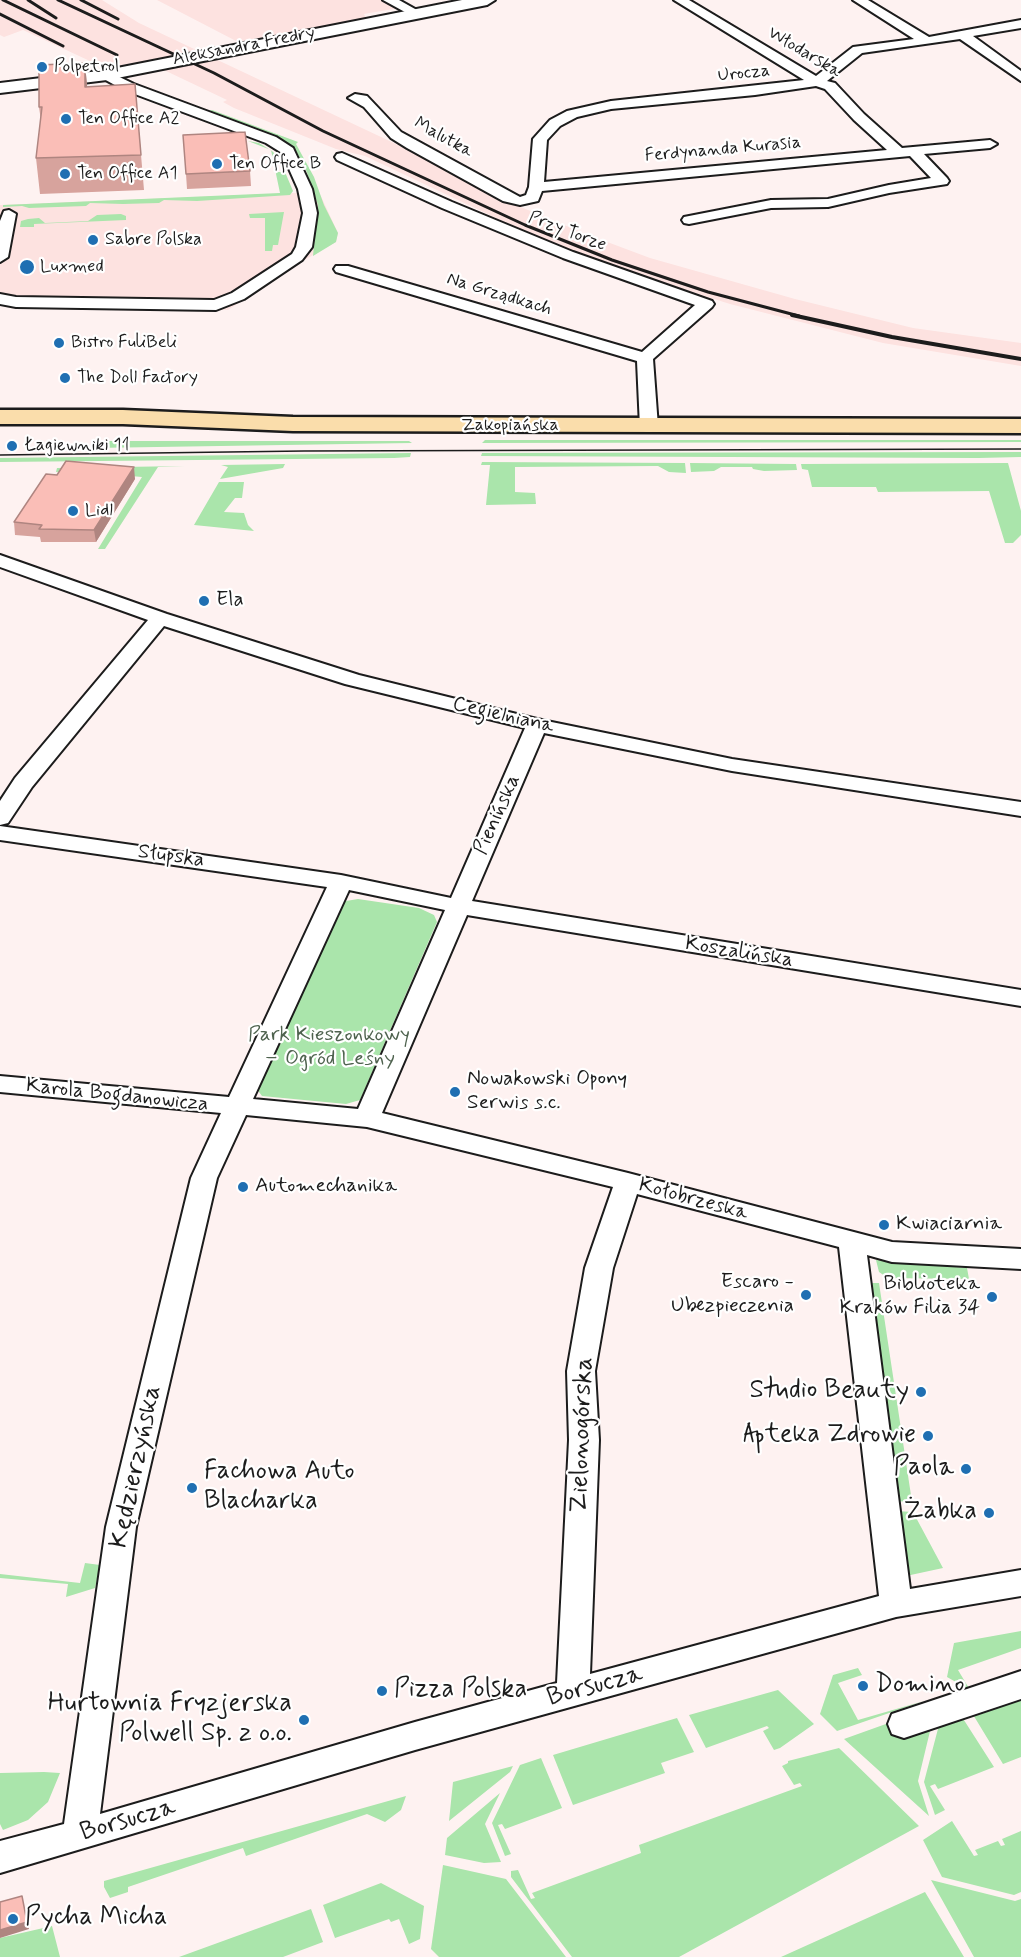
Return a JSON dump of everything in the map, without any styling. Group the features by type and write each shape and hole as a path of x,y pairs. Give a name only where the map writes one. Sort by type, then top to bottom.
{"main road":[{"name":"Zakopiańska","path":"0,417 123,417 293,424 649,427 1021,426"},
{"name":"Zakopiańska","path":"0,434 1021,435"}],"street":[{"path":"388,0 418,14"},
{"name":"Aleksandra Fredry","path":"0,88 107,75 488,0"},
{"name":"Włodarska","path":"680,0 817,82 830,86 859,117 906,152"},
{"path":"859,0 927,41"},
{"name":"Urocza","path":"536,187 540,139 555,123 572,114 611,105 780,88 817,82 858,50 927,41 1021,24"},
{"path":"963,35 1021,77"},
{"path":"0,299 16,302 216,304 238,296 297,257 304,248 310,213 305,189 288,151 272,140 129,87 107,75"},
{"name":"Malutka","path":"355,98 369,104 396,135 508,198 520,201 533,198 536,187"},
{"name":"Ferdynanda Kurasia","path":"536,187 990,144"},
{"path":"689,220 771,204 828,203 889,189 942,181 906,152"},
{"name":"Przy Torze","path":"342,157 447,206 568,255 706,304 645,358"},
{"path":"0,257 9,214"},
{"name":"Na Grządkach","path":"342,269 645,358"},
{"path":"645,358 649,427"},
{"name":"Cegielniana","path":"0,561 160,618 352,680 537,725 732,765 1021,809"},
{"path":"0,818 23,783 160,618"},
{"name":"Pienińska","path":"367,1118 537,725"},
{"path":"0,779 23,783"},
{"name":"Słupska","path":"0,833 341,882 458,906"},
{"name":"Kędzierzyńska","path":"81,1835 121,1527 204,1178 341,882"},
{"name":"Koszalińska","path":"458,906 1021,998"},
{"name":"Karola Bogdanowicza","path":"0,1084 367,1118"},
{"name":"Kołobrzeska","path":"367,1118 628,1182 892,1252 1021,1259"},
{"name":"Zielonogórska","path":"573,1694 584,1440 581,1371 599,1268 628,1182"},
{"path":"851,1242 896,1604"},
{"name":"Borsucza","path":"0,1857 415,1736 896,1604 1021,1583"},
{"path":"904,1724 1021,1685"}],"shaded area":[{"path":"0,0 102,0 139,23 432,161 499,198 586,234 650,258 795,299 913,328 1021,343 1021,366 883,343 730,304 638,275 532,235 365,156 336,149 234,108 223,102 227,100 145,61 105,68 23,30 4,37 0,35"},
{"path":"157,0 383,0 399,8 364,14 366,18 238,42"},
{"path":"319,192 338,233 336,242 228,310 0,305 0,205"}],"green space":[{"path":"212,110 298,142 296,144 314,177 324,205 338,233 336,242 313,256 318,205 306,170 295,149 280,138 209,111"},
{"path":"248,141 259,143 269,149"},
{"path":"271,150 278,161 276,161 277,172 285,172 293,191 290,195 197,201 164,200 159,203 3,207 3,205 280,193"},
{"path":"284,212 278,245 273,245 272,251 265,251 265,218 250,218 249,214"},
{"path":"121,214 126,216 126,220 34,224 34,227 20,227 21,221 28,219 39,218 45,223 88,221 97,215"},
{"path":"485,440 1021,440 1021,442 482,443"},
{"path":"95,441 409,441 412,443 93,448"},
{"path":"1021,452 1021,457 978,458 481,456 482,453"},
{"path":"411,453 410,457 394,458 0,462 0,458"},
{"path":"482,462 685,463 686,473 669,472 658,466 515,467 515,492 535,493 536,504 486,505 490,465 481,465"},
{"path":"690,463 796,464 797,470 764,471 752,467 721,467 714,471 691,472"},
{"path":"1008,463 1021,511 1021,535 1013,543 1005,543 989,491 878,492 876,487 812,487 808,470 802,469 801,464"},
{"path":"285,464 283,468 220,479 228,467 221,465"},
{"path":"185,466 158,467 105,549 98,549 142,477 96,473 96,470 56,472 57,468"},
{"path":"219,482 244,482 242,498 235,498 224,512 244,513 248,525 254,531 194,525"},
{"name":"Park Kieszonkowy – Ogród Leśny","path":"358,899 419,908 434,915 437,922 360,1100 346,1104 262,1096 256,1088 339,909 346,901"},
{"path":"876,1260 967,1268 969,1279 888,1278 879,1272"},
{"path":"866,1283 879,1283 912,1502 895,1501"},
{"path":"896,1511 913,1512 943,1568 906,1576"},
{"path":"85,1563 100,1565 95,1588 66,1597 68,1584 0,1578 0,1574 80,1583"},
{"path":"1021,1631 1021,1648 958,1670 970,1690 947,1677 954,1643"},
{"path":"858,1668 862,1675 838,1683 858,1720 924,1701 837,1731 820,1714 833,1675"},
{"path":"778,1690 814,1724 774,1750 763,1731 769,1728 767,1726 706,1748 689,1715"},
{"path":"1021,1696 1021,1757 1003,1764 972,1713"},
{"path":"962,1717 994,1767 938,1789 935,1784 930,1786 945,1810 935,1815 924,1782 939,1725"},
{"path":"677,1718 694,1752 661,1763 665,1773 573,1805 553,1755"},
{"path":"897,1720 931,1727 918,1781 929,1816 844,1739"},
{"path":"839,1748 919,1826 679,1957 572,1957 511,1877 511,1871 518,1870 531,1899 535,1898 532,1893 641,1853 639,1845 802,1786 800,1783 794,1785 782,1766 788,1761"},
{"path":"541,1758 562,1808 505,1829 502,1824 498,1825 511,1854 505,1856 492,1823 520,1765"},
{"path":"513,1766 510,1772 449,1821 453,1782"},
{"path":"0,1773 60,1773 48,1802 28,1820 3,1830 0,1824"},
{"path":"500,1793 485,1824 501,1862 484,1863 445,1855 447,1838"},
{"path":"406,1796 401,1810 385,1822 367,1814 246,1856 243,1848 128,1887 128,1892 110,1898 104,1887 104,1881"},
{"path":"952,1821 974,1856 978,1855 975,1850 998,1841 1001,1846 1005,1845 1002,1839 1021,1831 1021,1892 1014,1895 942,1877 923,1840"},
{"path":"443,1865 506,1879 566,1957 439,1957 431,1949"},
{"path":"931,1880 1015,1901 1021,1899 1021,1957 974,1957"},
{"path":"381,1883 424,1906 420,1939 409,1944 399,1919 391,1922 389,1919 335,1938 323,1905"},
{"path":"925,1892 964,1957 781,1957"},
{"path":"311,1909 323,1942 283,1957 179,1957"},
{"path":"52,1926 60,1957 0,1957 0,1938"}],"building":[{"path":"85,63 85,87 135,84 141,155 36,158 42,107 39,107 39,65"},
{"name":"Ten Office B","path":"245,132 250,171 186,174 183,135"},
{"name":"Lidl","path":"66,461 134,467 94,530 39,529 42,525 14,522 46,474 57,475"},
{"name":"Pycha Micha","path":"22,1896 27,1922 0,1930 0,1902"}],"tram line":[{"path":"0,455 304,451 1021,449"}],"railway":[{"path":"3,0 117,55"},
{"path":"28,0 56,18"},
{"path":"58,0 214,73 323,131 525,225 612,260 708,292 799,316"},
{"path":"81,0 118,19"},
{"path":"0,14 63,46"},
{"path":"792,315 892,337 1021,359"}],"place":[{"name":"Polpetrol","path":"42,67"},
{"name":"Ten Office A2","path":"66,119"},
{"name":"Ten Office B","path":"217,164"},
{"name":"Ten Office A1","path":"65,174"},
{"name":"Sabre Polska","path":"93,240"},
{"name":"Luxmed","path":"27,267"},
{"name":"Bistro FuliBeli","path":"59,343"},
{"name":"The Doll Factory","path":"65,378"},
{"name":"Łagiewniki 11","path":"12,446"},
{"name":"Lidl","path":"73,511"},
{"name":"Ela","path":"204,601"},
{"name":"Nowakowski Opony Serwis s.c.","path":"455,1092"},
{"name":"Automechanika","path":"243,1187"},
{"name":"Kwiaciarnia","path":"884,1225"},
{"name":"Escaro - Ubezpieczenia","path":"806,1295"},
{"name":"Biblioteka Kraków Filia 34","path":"992,1297"},
{"name":"Studio Beauty","path":"921,1392"},
{"name":"Apteka Zdrowie","path":"928,1436"},
{"name":"Paola","path":"966,1469"},
{"name":"Fachowa Auto Blacharka","path":"192,1488"},
{"name":"Żabka","path":"989,1513"},
{"name":"Domino","path":"863,1686"},
{"name":"Pizza Polska","path":"382,1691"},
{"name":"Hurtownia Fryzjerska Polwell Sp. z o.o.","path":"304,1720"},
{"name":"Pycha Micha","path":"13,1919"}]}
